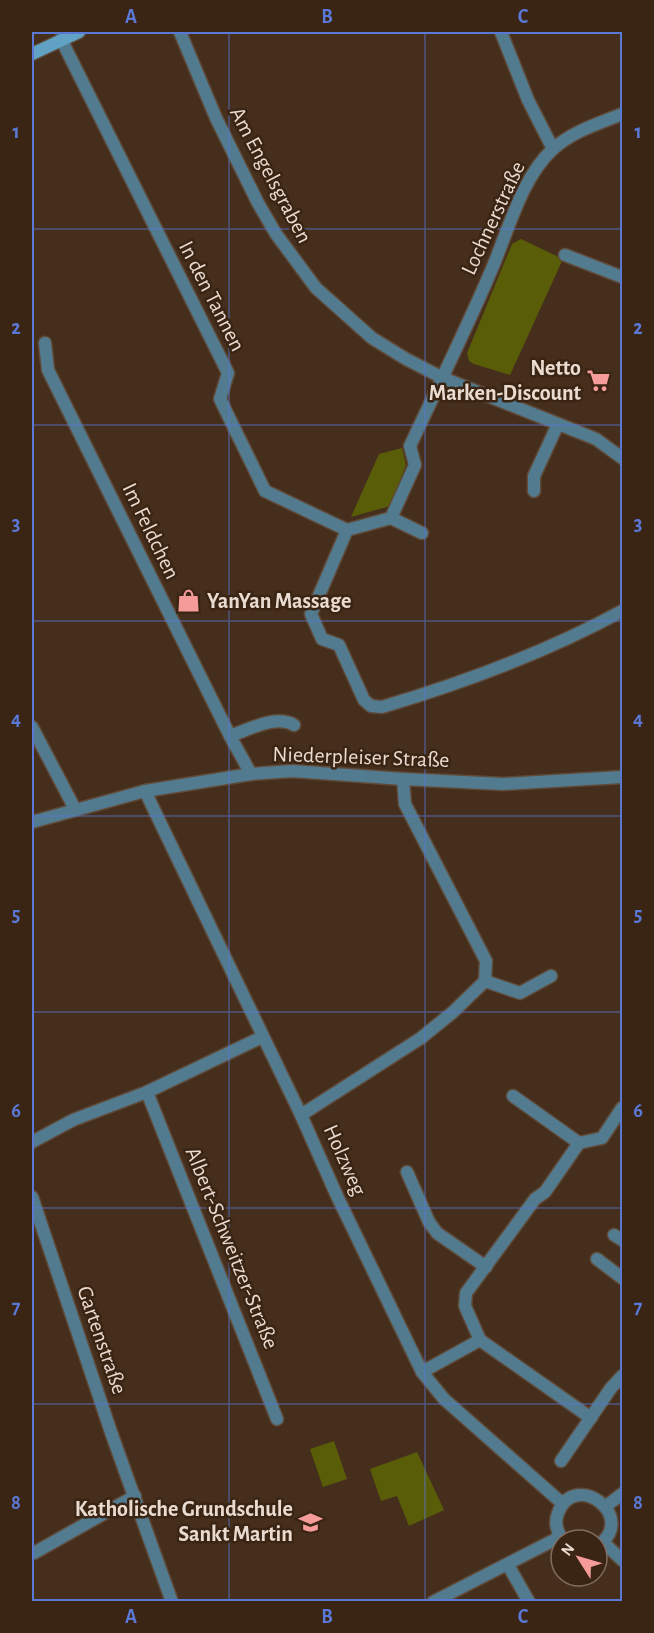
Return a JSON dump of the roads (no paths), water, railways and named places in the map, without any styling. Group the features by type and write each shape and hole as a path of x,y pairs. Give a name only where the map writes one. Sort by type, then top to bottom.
{"street":[{"path":"32,54 79,32"},
{"name":"Am Engelsgraben","path":"180,32 221,127 258,202 276,234 316,288 372,338 406,359 442,378 596,439 622,458"},
{"path":"501,32 528,100 553,149"},
{"name":"In den Tannen","path":"61,39 228,373 220,399 265,491 347,530"},
{"name":"Lochnerstraße","path":"442,378 492,270 521,198 537,167 553,149 576,132 622,114"},
{"path":"565,255 622,277"},
{"name":"Im Feldchen","path":"45,343 48,370 251,774"},
{"path":"391,518 415,465 410,446 442,378"},
{"path":"534,491 534,476 558,424"},
{"path":"422,533 391,518 347,530 311,614 322,639 339,645 364,700 371,706 382,707 482,675 593,627 622,611"},
{"path":"230,736 271,722 289,722 294,725"},
{"path":"32,727 75,809"},
{"name":"Niederpleiser Straße","path":"32,822 145,791 251,774 292,771 502,784 622,777"},
{"path":"301,1115 421,1038 453,1012 485,981 486,961 405,804 403,779"},
{"name":"Holzweg","path":"145,791 422,1372 444,1400 563,1504"},
{"path":"485,981 520,993 551,976"},
{"path":"32,1142 73,1120 147,1092 262,1037"},
{"name":"Albert-Schweitzer-Straße","path":"147,1092 277,1419"},
{"path":"513,1096 579,1143"},
{"path":"591,1418 480,1340 465,1306 465,1300 466,1293 535,1199 545,1192 579,1143 602,1138 622,1108"},
{"path":"407,1172 429,1222 437,1233 486,1267"},
{"name":"Gartenstraße","path":"32,1197 172,1602"},
{"path":"597,1259 622,1278"},
{"path":"422,1372 480,1340"},
{"path":"561,1461 611,1388 622,1376"},
{"path":"606,1506 622,1494"},
{"path":"556,1528 556,1519 563,1504 577,1496 585,1495 593,1497 606,1506 611,1525 609,1528"},
{"path":"34,1553 135,1496"},
{"path":"433,1602 549,1545"},
{"path":"609,1551 622,1560"},
{"path":"508,1564 529,1602"}],"place":[{"name":"Netto Marken-Discount","path":"599,381"},
{"name":"YanYan Massage","path":"189,601"},
{"name":"Katholische Grundschule Sankt Martin","path":"311,1522"}]}
